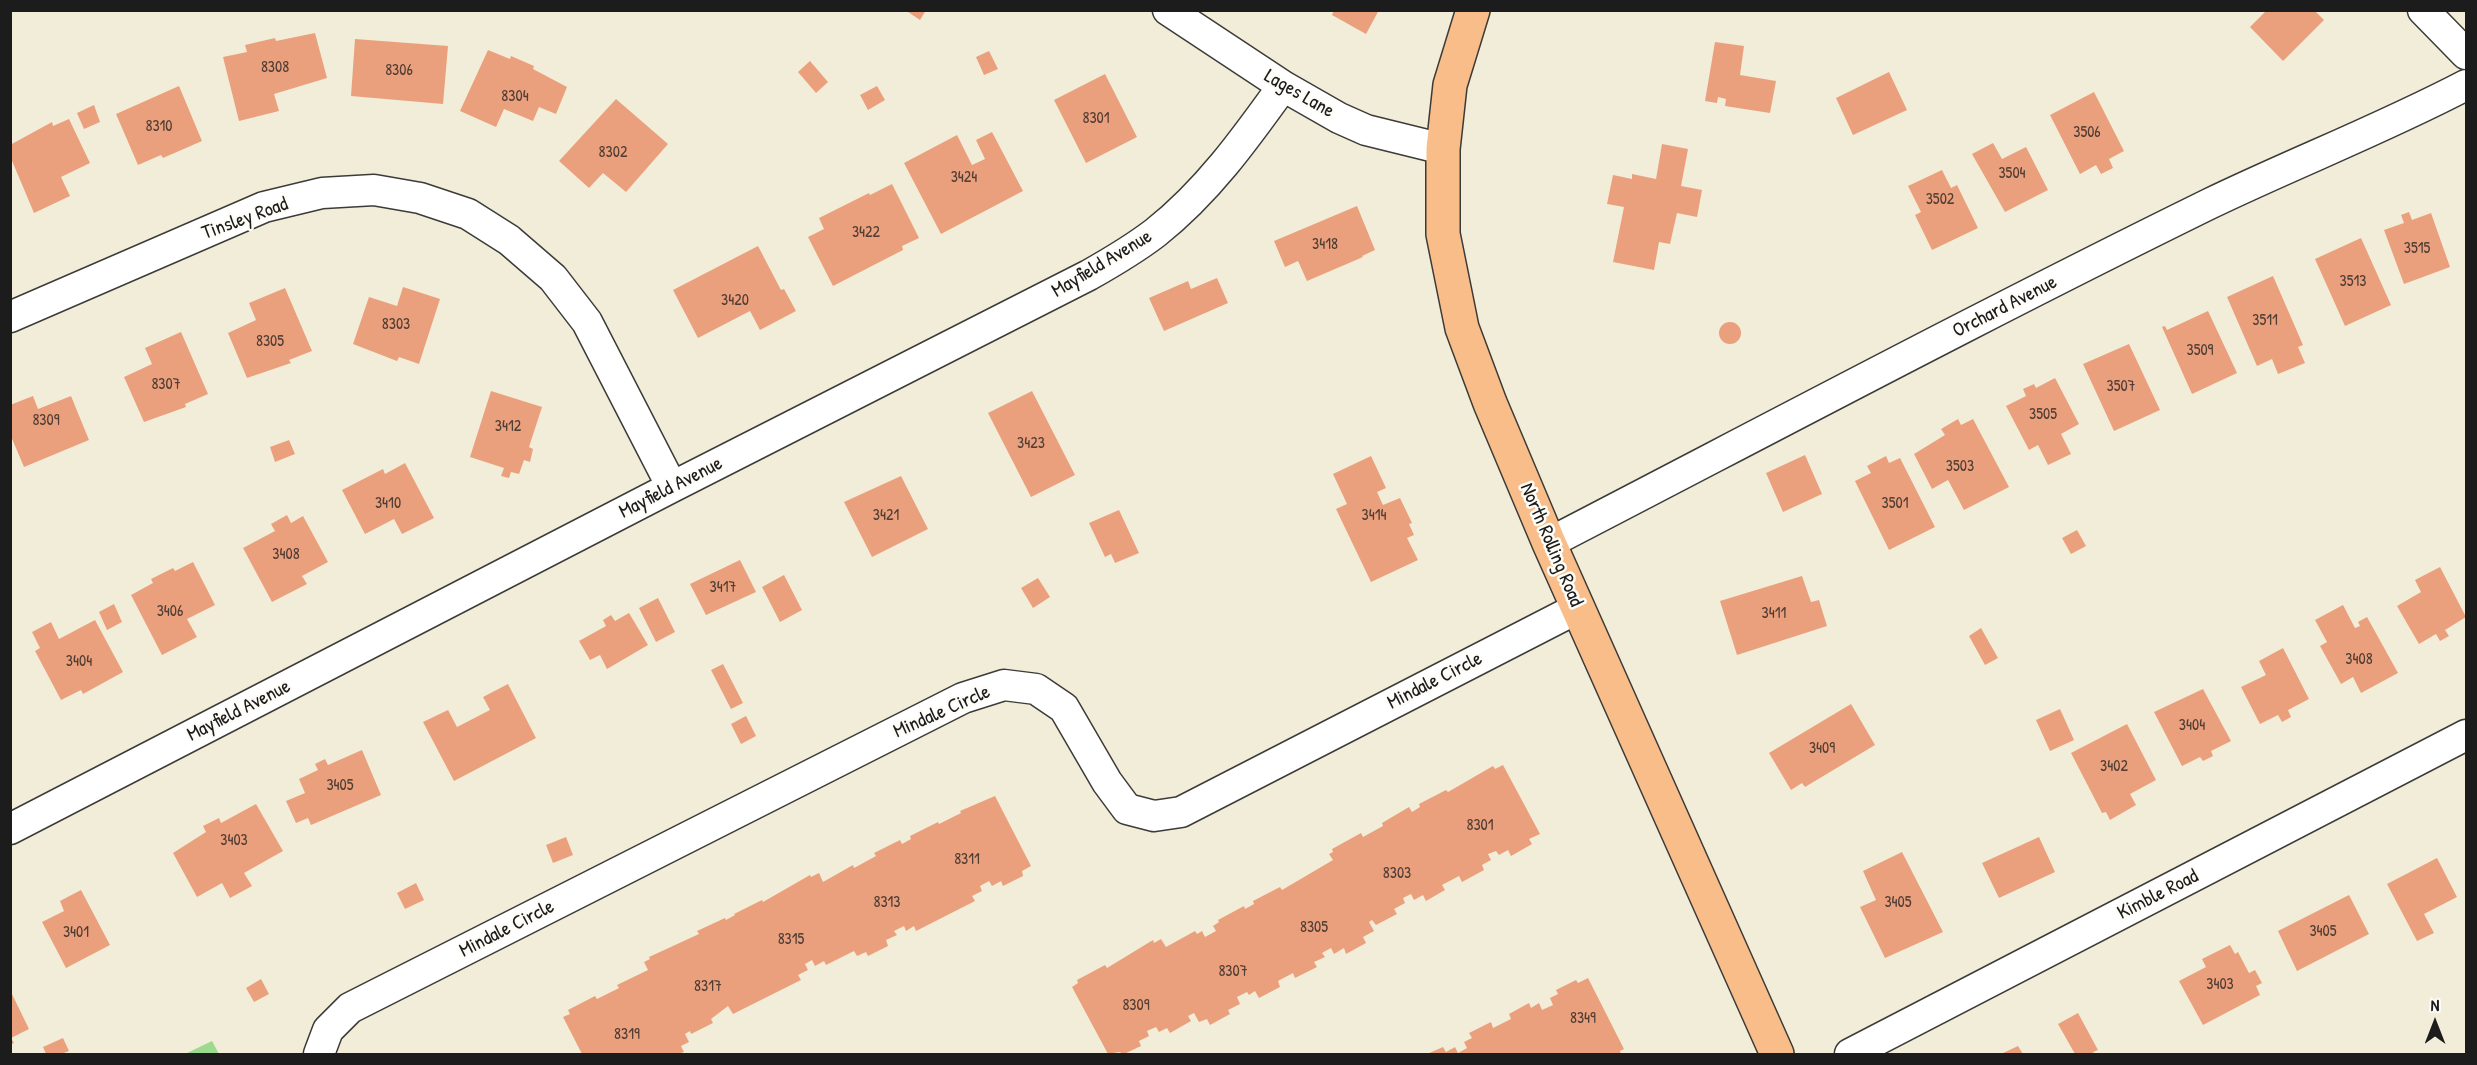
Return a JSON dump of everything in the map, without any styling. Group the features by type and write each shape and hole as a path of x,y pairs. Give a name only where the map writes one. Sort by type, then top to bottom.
{"main road":[{"name":"North Rolling Road","path":"1473,10 1450,85 1443,149 1443,234 1462,328 1490,403 1549,543 1777,1054"}],"street":[{"name":"Lages Lane","path":"1168,10 1283,86 1366,130 1443,149"},
{"path":"2423,10 2466,54"},
{"name":"Mayfield Avenue","path":"10,830 1124,255 1164,225 1221,169 1283,86"},
{"name":"Orchard Avenue","path":"1549,543 2048,285 2212,203 2404,118 2466,86"},
{"name":"Tinsley Road","path":"10,317 264,207 322,193 374,190 420,198 468,214 509,240 553,278 587,322 672,487"},
{"name":"Mindale Circle","path":"319,1054 328,1030 350,1008 963,698 1004,685 1036,689 1064,708 1107,782 1127,809 1154,816 1181,812 1578,608"},
{"name":"Kimble Road","path":"1850,1054 2466,735"}],"green space":[{"path":"212,1041 219,1054 185,1054"}],"building":[{"path":"905,10 926,10 920,20"},
{"path":"1334,10 1379,10 1366,34 1332,15"},
{"path":"2267,10 2314,10 2324,20 2283,61 2250,27"},
{"path":"315,33 327,78 274,94 279,111 239,121 223,57 247,52 245,45 275,38 276,41"},
{"path":"355,39 448,46 443,104 351,96"},
{"path":"1715,42 1744,46 1740,75 1776,81 1770,113 1725,106 1726,99 1718,97 1717,103 1705,101"},
{"path":"488,50 510,59 511,56 534,66 533,69 567,87 556,114 539,107 533,121 504,109 496,127 460,111"},
{"path":"989,51 998,69 984,75 976,57"},
{"path":"810,61 828,82 816,93 798,72"},
{"path":"1889,72 1907,110 1853,135 1836,98"},
{"path":"1105,74 1137,137 1086,163 1054,100"},
{"path":"179,86 202,141 163,158 161,155 138,165 116,114"},
{"path":"877,86 885,100 868,110 860,95"},
{"path":"2094,92 2124,151 2109,159 2113,168 2101,174 2096,165 2080,174 2050,115"},
{"path":"616,99 668,144 626,192 603,173 589,188 559,161"},
{"path":"94,105 100,122 84,129 77,113"},
{"path":"69,119 90,163 61,177 70,196 34,213 10,156 10,145 52,122 53,126"},
{"path":"992,132 1023,191 941,234 904,163 957,135 972,165 985,159 976,140"},
{"path":"1993,143 2002,159 2026,147 2048,190 2005,212 1972,154"},
{"path":"1662,144 1688,149 1681,186 1702,190 1697,217 1677,213 1670,244 1659,242 1654,270 1613,262 1624,207 1607,204 1613,175 1632,179 1632,174 1656,179"},
{"path":"1942,170 1951,188 1957,185 1978,228 1932,250 1915,215 1921,212 1908,186"},
{"path":"892,184 919,238 902,246 903,250 833,286 808,237 824,229 819,218"},
{"path":"1357,206 1375,250 1307,281 1298,261 1285,267 1274,241"},
{"path":"2409,212 2412,220 2431,213 2450,267 2404,284 2384,230 2404,223 2401,215"},
{"path":"2361,238 2391,305 2345,326 2315,259"},
{"path":"758,246 781,290 784,289 796,311 760,330 750,311 698,338 673,290"},
{"path":"2273,276 2303,345 2298,347 2305,363 2278,374 2272,359 2257,366 2227,297"},
{"path":"1217,278 1228,303 1164,331 1149,298 1188,281 1191,289"},
{"path":"403,287 440,299 419,364 399,357 397,361 353,344 369,297 397,306"},
{"path":"285,288 312,351 289,360 291,363 247,378 228,333 256,320 249,303"},
{"path":"2208,311 2237,373 2192,394 2162,327 2165,326 2167,330"},
{"path":"1730,322 1738,325 1741,333 1738,341 1730,344 1722,341 1719,333 1722,325"},
{"path":"181,332 208,394 185,404 186,407 144,422 124,377 152,364 145,348"},
{"path":"2129,344 2160,410 2114,431 2083,364"},
{"path":"2055,378 2079,424 2061,434 2071,454 2048,465 2038,445 2029,450 2006,406 2026,396 2023,389 2034,384 2036,388"},
{"path":"491,391 542,407 529,447 533,449 530,462 524,460 519,474 511,472 509,478 501,476 504,468 470,457"},
{"path":"1032,391 1075,475 1031,497 988,413"},
{"path":"33,396 38,409 71,396 89,440 24,467 10,434 10,405"},
{"path":"1958,419 1961,425 1973,419 2009,487 1964,510 1948,480 1932,489 1914,454 1945,435 1941,429"},
{"path":"289,440 295,454 275,462 270,447"},
{"path":"1805,455 1822,494 1783,512 1766,473"},
{"path":"1371,456 1386,488 1377,492 1383,505 1400,498 1412,523 1409,524 1414,535 1407,538 1418,560 1371,582 1336,509 1347,504 1333,474"},
{"path":"1886,456 1889,463 1900,458 1935,527 1889,550 1855,481 1871,473 1867,466"},
{"path":"405,463 434,518 402,534 394,519 365,534 342,490 383,469 385,474"},
{"path":"901,476 928,529 872,557 844,502"},
{"path":"1119,510 1139,553 1115,563 1111,554 1105,557 1089,523"},
{"path":"287,515 291,523 303,516 328,562 302,576 307,584 272,602 243,548 275,531 271,524"},
{"path":"2077,530 2086,546 2071,554 2062,538"},
{"path":"740,560 756,592 706,615 690,584"},
{"path":"193,562 215,605 187,619 197,637 162,655 131,595 153,583 151,579 173,568 175,571"},
{"path":"2440,567 2466,617 2445,630 2449,636 2440,641 2436,634 2419,644 2397,606 2421,592 2415,580"},
{"path":"784,575 802,610 780,622 762,587"},
{"path":"1802,576 1811,602 1819,600 1827,626 1737,655 1720,601"},
{"path":"1038,578 1050,597 1033,608 1021,588"},
{"path":"658,598 675,632 656,642 639,608"},
{"path":"114,604 122,622 107,630 99,612"},
{"path":"2343,605 2355,628 2360,626 2358,622 2367,617 2398,673 2361,693 2353,677 2341,684 2320,646 2327,642 2315,620"},
{"path":"629,613 648,645 607,669 600,655 590,660 579,641 606,626 603,620 611,615 615,621"},
{"path":"95,620 123,672 83,694 81,690 61,700 35,651 40,648 32,632 51,622 59,639"},
{"path":"1981,628 1998,658 1985,665 1969,636"},
{"path":"2283,648 2309,699 2288,710 2291,717 2282,722 2278,715 2260,724 2241,687 2266,675 2259,661"},
{"path":"723,664 743,703 731,709 711,670"},
{"path":"508,684 536,738 454,781 423,722 448,710 457,727 490,710 483,697"},
{"path":"2203,689 2231,741 2211,751 2213,756 2203,761 2200,757 2182,766 2154,712"},
{"path":"1851,704 1875,745 1805,787 1802,783 1791,790 1769,753"},
{"path":"2060,709 2074,740 2050,751 2036,720"},
{"path":"746,716 756,736 741,744 731,724"},
{"path":"2127,724 2156,780 2130,794 2136,805 2110,820 2106,812 2102,813 2071,753"},
{"path":"362,750 381,795 311,825 308,818 296,823 286,801 305,793 299,779 318,770 315,764 325,759 328,765"},
{"path":"1503,765 1540,834 1529,839 1532,844 1511,856 1508,850 1499,855 1496,851 1488,854 1491,860 1482,865 1484,870 1462,882 1459,876 1442,885 1445,890 1426,901 1423,895 1414,900 1411,894 1403,898 1405,903 1394,909 1397,914 1376,925 1372,920 1369,922 1374,931 1363,937 1366,943 1346,954 1344,948 1334,954 1331,948 1322,953 1325,957 1314,962 1317,967 1295,978 1293,973 1278,981 1280,987 1259,998 1255,991 1249,995 1247,992 1237,997 1240,1004 1228,1010 1230,1014 1210,1025 1207,1019 1199,1022 1194,1013 1188,1016 1191,1021 1170,1033 1167,1028 1159,1032 1156,1027 1147,1031 1149,1036 1139,1041 1141,1046 1124,1054 1119,1052 1108,1054 1072,987 1078,983 1077,980 1105,965 1107,968 1153,940 1154,943 1161,939 1166,947 1195,931 1197,934 1202,931 1205,937 1216,931 1213,926 1219,922 1218,920 1244,906 1245,909 1254,904 1253,901 1280,887 1282,890 1333,860 1329,854 1333,852 1332,849 1361,833 1363,837 1409,807 1412,812 1420,807 1419,804 1446,790 1448,792 1493,766 1495,769"},
{"path":"995,796 1031,866 1022,871 1023,876 1003,886 1001,881 992,886 989,881 980,886 982,891 972,896 975,901 916,931 914,926 906,931 904,926 894,931 897,935 886,940 888,946 868,956 866,952 857,956 854,951 826,965 824,961 815,966 812,960 805,964 808,970 798,975 801,980 733,1014 728,1006 711,1019 713,1023 691,1034 690,1031 685,1034 689,1042 681,1046 684,1052 678,1054 582,1054 563,1017 570,1014 568,1010 595,996 597,999 619,988 617,985 648,970 644,962 650,959 649,957 699,934 697,931 725,918 726,920 762,900 763,902 810,875 811,877 819,873 823,882 853,865 854,868 876,856 874,853 900,840 902,844 911,839 910,836"},
{"path":"256,804 283,851 244,873 252,886 230,898 222,883 197,897 173,853 206,832 203,826 219,818 221,823"},
{"path":"566,837 573,855 553,863 546,845"},
{"path":"2039,837 2055,872 1999,898 1982,863"},
{"path":"1902,852 1943,932 1885,958 1860,907 1876,900 1863,871"},
{"path":"2437,858 2457,897 2424,914 2434,933 2417,941 2387,884"},
{"path":"416,883 424,900 405,909 397,893"},
{"path":"81,890 110,945 66,968 42,922 64,911 60,901"},
{"path":"2349,895 2369,934 2297,971 2278,931"},
{"path":"2230,945 2235,954 2238,952 2249,973 2255,970 2262,983 2256,986 2260,995 2203,1025 2179,981 2206,967 2202,959"},
{"path":"1588,978 1624,1049 1620,1051 1621,1054 1427,1054 1443,1047 1446,1052 1455,1047 1458,1053 1467,1048 1464,1042 1472,1038 1469,1033 1491,1022 1493,1028 1511,1019 1509,1014 1529,1003 1531,1008 1539,1003 1542,1010 1553,1005 1550,998 1558,994 1556,990 1576,980 1578,983"},
{"path":"261,979 269,994 254,1002 246,988"},
{"path":"10,990 29,1029 11,1038 14,1043 10,1045"},
{"path":"2078,1013 2098,1050 2093,1052 2094,1054 2075,1054 2058,1024"},
{"path":"63,1038 69,1051 61,1054 46,1054 43,1047"},
{"path":"2018,1046 2023,1054 2001,1054"}]}
